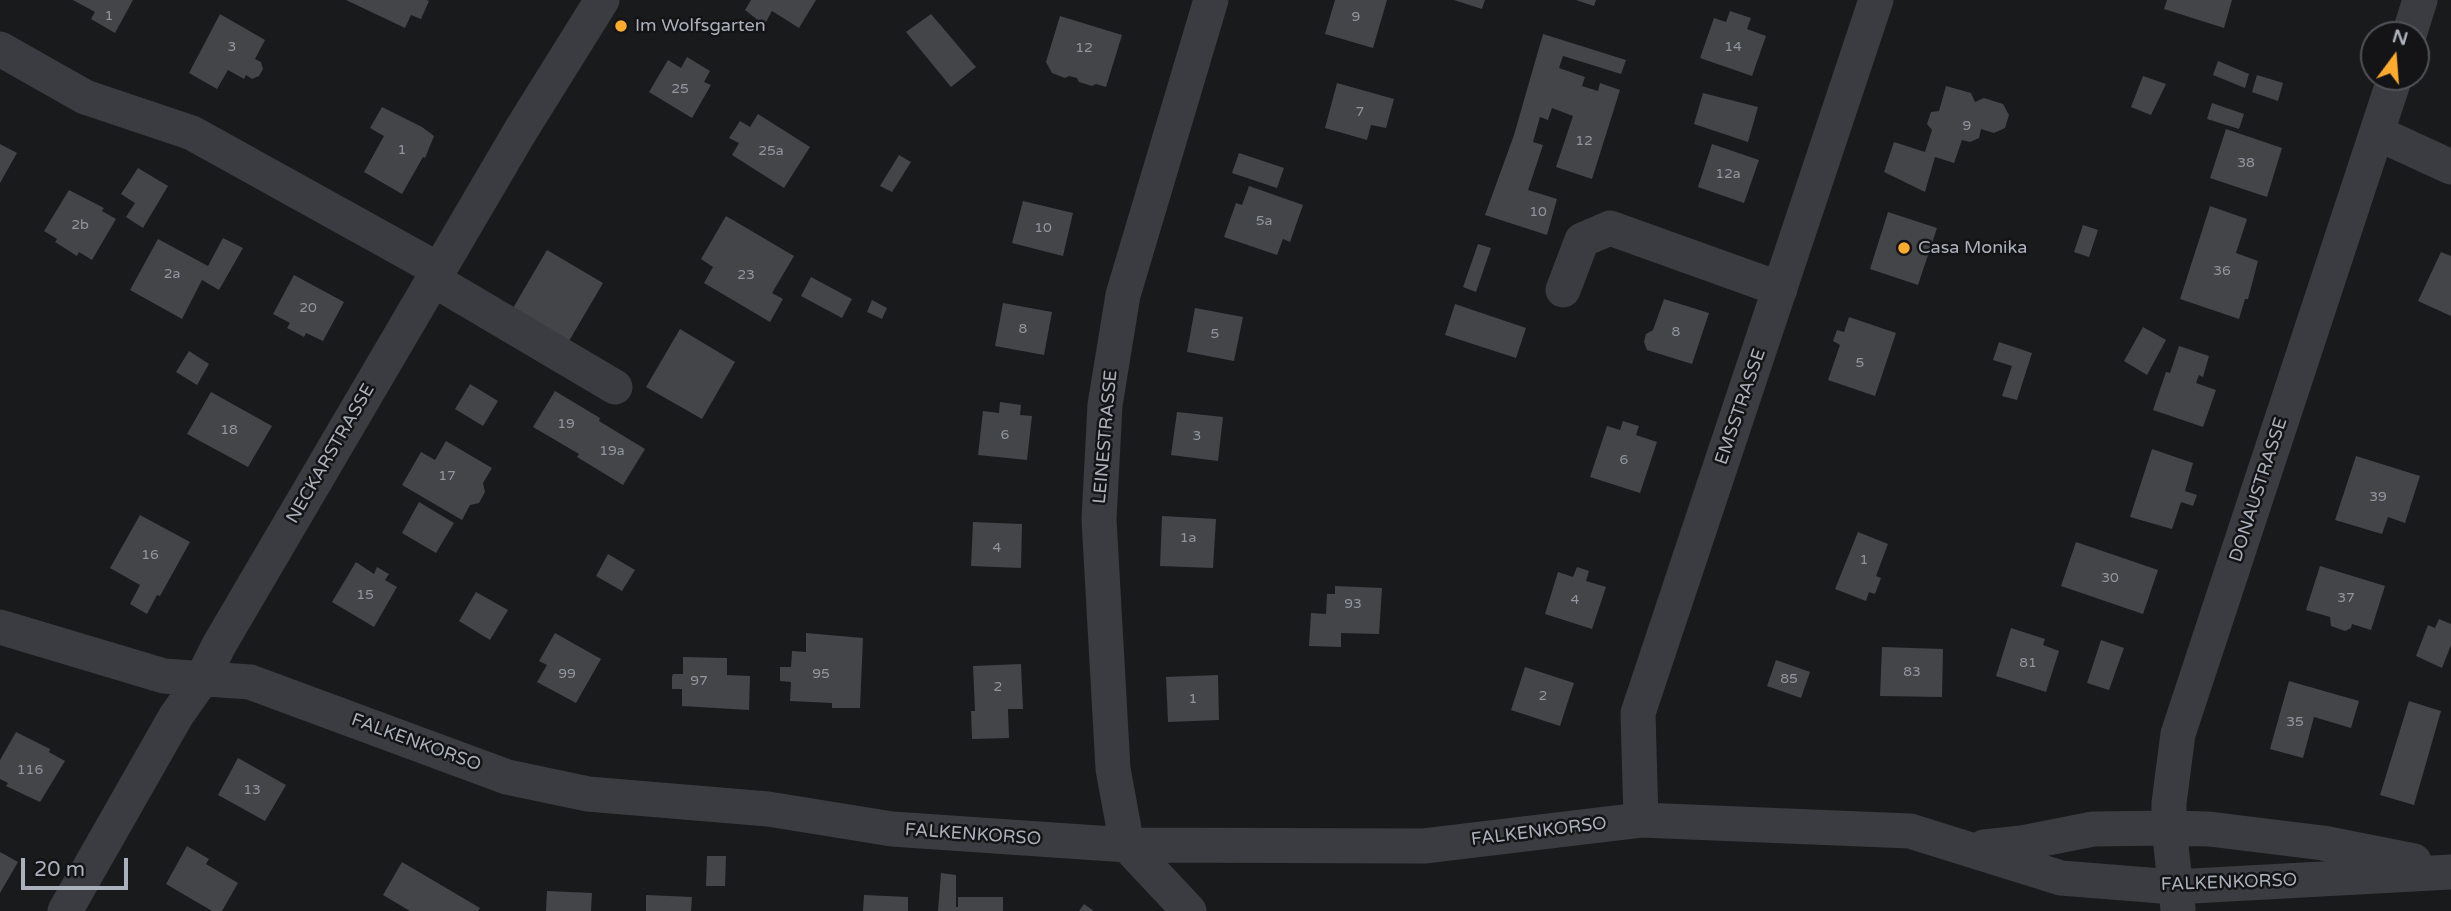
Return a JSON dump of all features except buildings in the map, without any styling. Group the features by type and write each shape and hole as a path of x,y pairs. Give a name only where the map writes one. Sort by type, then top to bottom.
{"street":[{"name":"NECKARSTRASSE","path":"65,911 176,716 202,680 226,634 521,130 602,0"},
{"name":"LEINESTRASSE","path":"1127,845 1113,769 1100,532 1105,405 1123,295 1211,0"},
{"name":"EMSSTRASSE","path":"1641,820 1638,713 1876,0"},
{"path":"2413,21 2420,0"},
{"path":"0,49 85,97 192,133 437,275 615,387"},
{"name":"DONAUSTRASSE","path":"2176,899 2169,803 2178,734 2390,91"},
{"path":"2377,133 2451,167"},
{"path":"1563,290 1581,240 1610,228 1780,289"},
{"name":"FALKENKORSO","path":"0,627 164,676 250,682 507,777 588,794 768,809 892,829 1127,845 1424,846 1641,820 1910,831 2061,878 2176,899 2451,870"},
{"name":"FALKENKORSO","path":"1970,848 2022,843 2093,829 2169,828 2209,830 2323,844 2451,870"},
{"path":"1127,845 1189,911"}],"place":[{"name":"Im Wolfsgarten","path":"621,26"},
{"name":"Casa Monika","path":"1904,248"}]}
